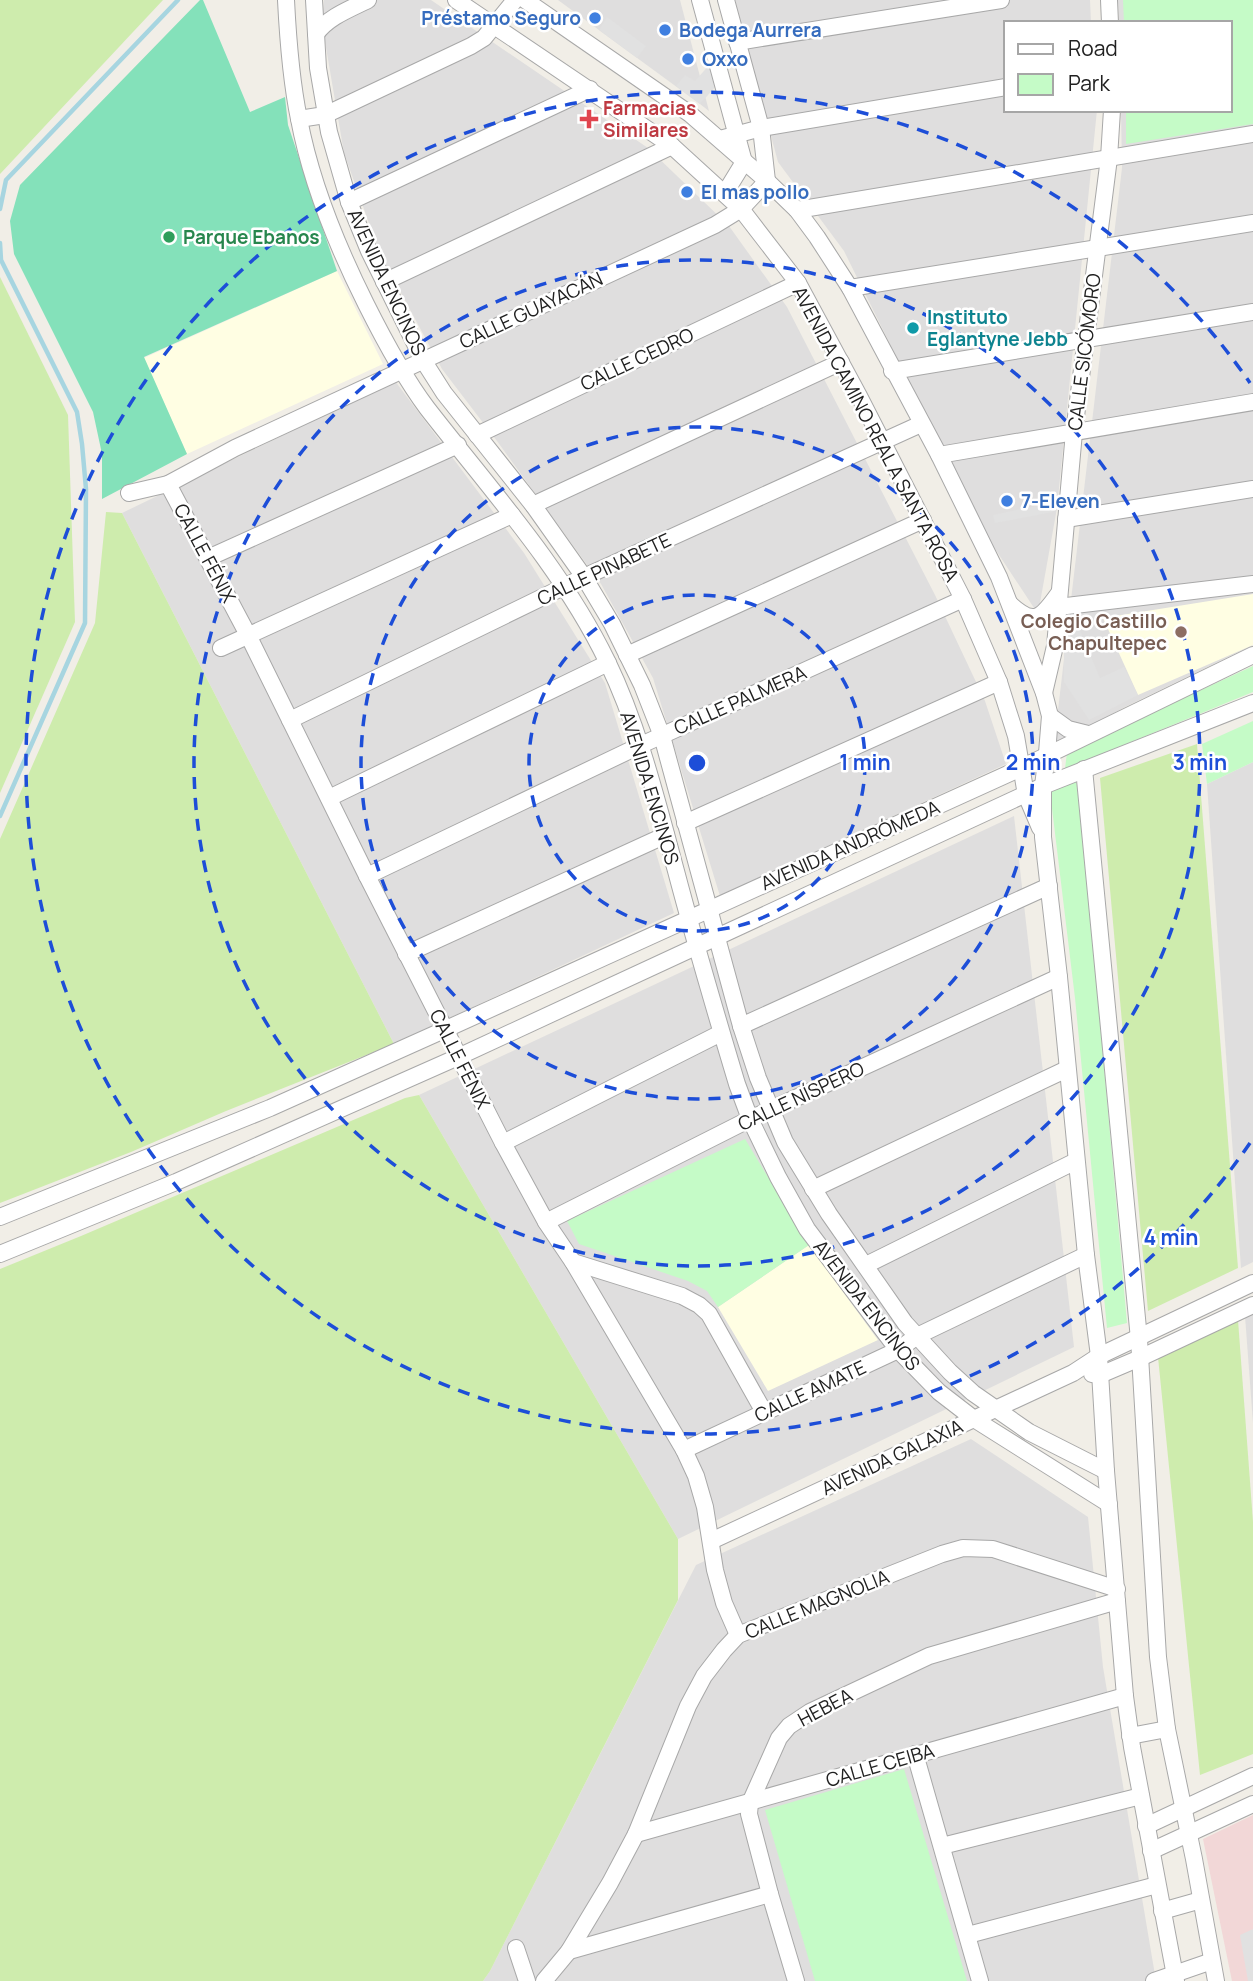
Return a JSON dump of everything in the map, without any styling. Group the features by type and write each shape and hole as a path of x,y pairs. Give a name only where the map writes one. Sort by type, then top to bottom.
{"street":[{"name":"AVENIDA ENCINOS","path":"286,0 291,67 299,120 322,201 345,261 379,331 402,370 425,405 512,515 564,587 608,663 640,745 721,1033 750,1119 778,1177 807,1229 898,1350 939,1392 974,1419 1109,1504"},
{"name":"AVENIDA ENCINOS","path":"314,0 318,68 325,115 349,202 369,251 423,360 444,393 533,505 584,577 627,655 662,736 741,1026 758,1078 785,1142 829,1214 905,1323 950,1373 1029,1433 1106,1471"},
{"path":"316,34 334,18 368,0"},
{"name":"AVENIDA CAMINO REAL A SANTA ROSA","path":"456,0 672,146 741,209 798,283 963,599 999,681 1016,736 1026,795 1043,837"},
{"path":"299,120 325,115 471,46 484,38 514,0"},
{"path":"525,0 690,114 797,210 850,288 939,455 1010,604 1044,694 1050,716 1043,786 1043,837 1086,1255 1100,1356 1106,1471 1125,1696 1130,1737 1175,1978"},
{"path":"700,0 744,162 725,193"},
{"path":"726,0 761,128 767,181"},
{"path":"737,42 1001,0"},
{"path":"1109,0 1110,21"},
{"path":"720,139 761,128 1004,88"},
{"path":"349,202 590,89"},
{"name":"CALLE SICÓMORO","path":"1044,694 1055,646 1074,432 1109,158 1112,112"},
{"path":"797,210 1253,134"},
{"path":"384,282 672,146"},
{"name":"CALLE GUAYACÁN","path":"129,493 168,484 235,448 715,225 741,209 767,181"},
{"path":"850,288 1253,222"},
{"name":"CALLE CEDRO","path":"477,435 798,283"},
{"path":"892,371 1253,312"},
{"path":"533,505 841,362"},
{"path":"939,455 1253,402"},
{"name":"CALLE PINABETE","path":"290,720 584,577 921,424"},
{"path":"208,558 458,445"},
{"name":"CALLE FÉNIX","path":"168,484 248,635 503,1143 546,1222 573,1262 684,1450 696,1476 705,1507 715,1570 724,1603 738,1635"},
{"path":"1066,519 1253,489"},
{"path":"221,648 512,515"},
{"path":"627,655 923,520"},
{"path":"1010,604 1028,618 1035,618 1058,600 1253,584"},
{"name":"CALLE PALMERA","path":"367,876 640,745 963,599"},
{"name":"AVENIDA ANDRÓMEDA","path":"0,1217 270,1108 444,1030 1021,768 1253,655"},
{"path":"329,798 608,663"},
{"path":"685,823 999,681"},
{"name":"AVENIDA ANDRÓMEDA","path":"0,1254 176,1182 458,1057 1043,786 1253,703"},
{"path":"1050,716 1068,729 1088,734"},
{"path":"1084,769 1139,1339 1158,1657 1167,1729 1216,1981"},
{"path":"406,954 666,835"},
{"path":"741,1026 1049,886"},
{"name":"CALLE NÍSPERO","path":"546,1222 750,1119 1059,977"},
{"path":"503,1143 721,1033"},
{"path":"813,1189 1067,1069"},
{"path":"866,1265 1076,1161"},
{"name":"CALLE AMATE","path":"684,1450 898,1350 917,1336 1086,1255"},
{"path":"573,1262 682,1296 699,1305 709,1314 764,1412"},
{"name":"AVENIDA GALAXIA","path":"711,1541 1073,1373 1100,1356 1253,1283"},
{"name":"AVENIDA GALAXIA","path":"1073,1373 1100,1375 1253,1306"},
{"name":"CALLE MAGNOLIA","path":"544,1981 569,1951 610,1883 636,1834 688,1706 704,1676 738,1635 963,1548 993,1549 1117,1595"},
{"name":"HEBEA","path":"750,1803 779,1738 789,1726 810,1712 929,1656 1117,1595"},
{"name":"CALLE CEIBA","path":"636,1834 1125,1696"},
{"path":"1130,1737 1167,1729"},
{"path":"915,1754 980,1981"},
{"path":"1146,1826 1253,1776"},
{"path":"942,1846 1141,1796"},
{"path":"750,1803 752,1828 796,1981"},
{"path":"1151,1850 1253,1804"},
{"path":"968,1936 1157,1885"},
{"path":"569,1951 770,1895"},
{"path":"1162,1910 1201,1900"},
{"path":"516,1948 527,1981"},
{"path":"1154,1981 1175,1978 1212,1961"}],"shaded area":[{"path":"324,0 431,0 648,148 729,226 787,307 935,595 985,701 1006,764 720,896 653,678 601,584 442,369 380,254 344,153 322,24"},
{"path":"558,0 680,0 709,111 700,104"},
{"path":"735,0 1090,0 1091,21 1004,21 1004,112 1097,112 1057,508 1038,614 980,526 844,251 778,162"},
{"path":"1118,0 1253,0 1253,645 1125,707 1055,745 1122,168 1121,112 1232,112 1232,21 1119,21"},
{"path":"607,17 646,46 637,58 599,30"},
{"path":"711,63 716,86 700,104 676,86 685,75 695,81"},
{"path":"337,271 383,364 187,454 144,358"},
{"path":"395,381 524,553 605,683 674,913 394,1044 122,513"},
{"path":"1049,503 1053,512 995,523 993,515"},
{"name":"Colegio Castillo Chapultepec","path":"1253,594 1253,645 1138,695 1103,618"},
{"path":"1079,628 1100,678 1124,667 1138,695 1089,720 1064,682 1064,633"},
{"path":"1253,762 1253,1262 1241,1268 1207,784"},
{"path":"1014,816 1074,1347 678,1539 419,1095"},
{"path":"809,1245 878,1340 768,1391 718,1307"},
{"path":"1253,1312 1253,1423 1245,1316"},
{"path":"971,1439 1088,1517 1103,1667 1156,1981 483,1981 696,1565"},
{"path":"1253,1815 1253,1981 1232,1981 1203,1839"},
{"path":"1253,1929 1253,1981 1248,1981 1240,1935"}],"green space":[{"path":"0,0 163,0 0,174"},
{"name":"Parque Ebanos","path":"200,0 203,0 250,112 285,97 288,125 337,271 144,357 187,454 102,499 102,454 93,412 14,254 10,221 20,185"},
{"path":"1123,0 1253,0 1253,124 1126,144 1126,112 1232,112 1232,21 1124,21"},
{"path":"0,277 68,415 75,622 0,793"},
{"path":"106,512 122,513 394,1044 0,1203 0,839 95,623"},
{"path":"1253,666 1253,692 1065,769 1067,752"},
{"path":"1253,721 1253,762 1207,784 1202,744"},
{"path":"1197,744 1238,1268 1148,1311 1100,778"},
{"path":"1076,779 1127,1323 1107,1328 1075,998 1050,792"},
{"path":"419,1095 678,1539 678,1600 483,1981 0,1981 0,1269 405,1098"},
{"path":"745,1139 809,1245 718,1307 707,1291 688,1281 579,1244 567,1221"},
{"path":"1238,1320 1253,1522 1253,1754 1200,1775 1158,1357"},
{"path":"904,1769 967,1981 815,1981 765,1810"}],"waterway":[{"path":"0,209 6,180 178,0"},
{"path":"0,243 1,260 77,412 86,489 85,623 0,816"}],"place":[{"name":"Préstamo Seguro","path":"595,18"},
{"name":"Bodega Aurrera","path":"665,30"},
{"name":"Oxxo","path":"688,59"},
{"name":"Farmacias Similares","path":"589,119"},
{"name":"El mas pollo","path":"687,192"},
{"name":"Parque Ebanos","path":"169,237"},
{"name":"Instituto Eglantyne Jebb","path":"913,328"},
{"name":"7-Eleven","path":"1007,501"},
{"name":"Colegio Castillo Chapultepec","path":"1181,632"}]}
